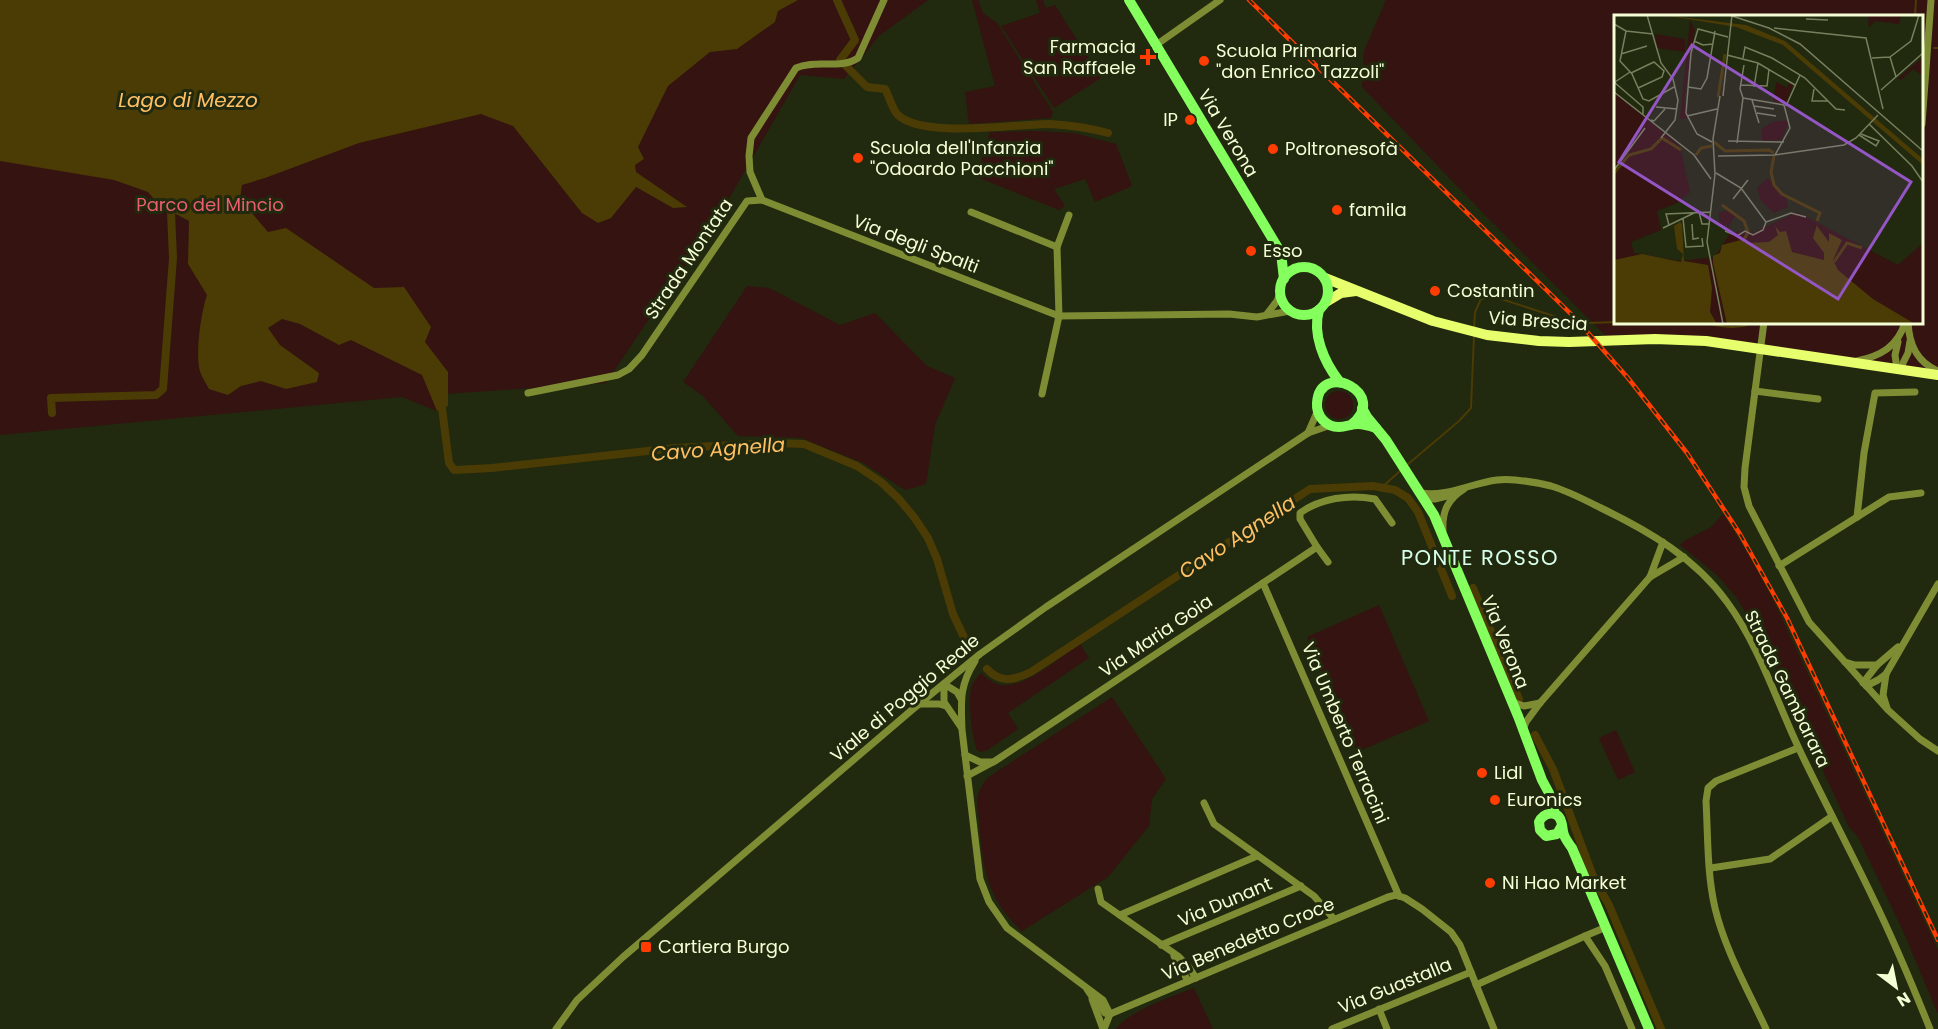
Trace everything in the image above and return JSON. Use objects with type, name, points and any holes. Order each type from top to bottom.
[{"type":"main road","name":"Via Verona","points":[[1129,0],[1281,253],[1284,279]]},
{"type":"main road","name":"Via Verona","points":[[1281,253],[1304,267]]},
{"type":"main road","points":[[1316,330],[1328,289],[1325,278],[1319,272],[1304,267],[1296,268],[1284,279],[1280,293],[1282,300],[1290,311],[1303,315],[1316,330],[1328,365],[1339,381]]},
{"type":"main road","name":"Via Brescia","points":[[1325,278],[1350,286],[1357,291],[1433,321],[1484,334],[1559,342],[1706,340],[1938,373]]},
{"type":"main road","points":[[1303,315],[1341,293],[1357,291]]},
{"type":"main road","points":[[1326,386],[1328,365]]},
{"type":"main road","points":[[1352,425],[1359,417],[1362,408],[1361,395],[1349,383],[1339,381],[1326,386],[1318,395],[1318,410],[1322,419],[1336,428],[1352,425],[1376,428]]},
{"type":"main road","name":"Via Verona","points":[[1362,408],[1405,467],[1443,535],[1542,780],[1549,815]]},
{"type":"main road","name":"Via Verona","points":[[1549,815],[1559,818],[1647,1027]]},
{"type":"main road","name":"Via Verona","points":[[1549,815],[1539,822],[1539,830],[1564,846],[1576,862]]},
{"type":"main road","points":[[1549,837],[1557,834],[1561,827]]},
{"type":"street","name":"Strada Montata","points":[[528,393],[618,375],[629,369],[642,355],[747,201],[762,200],[750,172],[751,138],[795,68],[806,63],[847,63],[858,58],[884,0]]},
{"type":"street","points":[[1156,45],[1220,0]]},
{"type":"street","points":[[1923,110],[1931,0]]},
{"type":"street","name":"Via degli Spalti","points":[[762,200],[1059,316],[1229,314],[1257,317],[1290,311]]},
{"type":"street","points":[[971,212],[1057,247]]},
{"type":"street","points":[[1042,394],[1059,316],[1057,247],[1069,215]]},
{"type":"street","points":[[1267,314],[1280,293]]},
{"type":"street","points":[[1764,324],[1744,487],[1749,506],[1809,622],[1888,710],[1920,739],[1938,751]]},
{"type":"street","points":[[1899,369],[1895,356],[1906,324]]},
{"type":"street","points":[[1907,324],[1915,353],[1928,367],[1938,373]]},
{"type":"street","points":[[1850,362],[1880,355],[1900,337]]},
{"type":"street","points":[[1899,369],[1908,353],[1910,340]]},
{"type":"street","points":[[1755,391],[1818,399]]},
{"type":"street","points":[[1857,518],[1864,453],[1875,393],[1915,392]]},
{"type":"street","points":[[1308,433],[1318,410]]},
{"type":"street","name":"Viale di Poggio Reale","points":[[556,1029],[577,1000],[623,957],[980,654],[1046,607],[1308,433],[1331,425]]},
{"type":"street","name":"Strada Gambarara","points":[[1423,496],[1498,480],[1526,481],[1554,487],[1616,515],[1663,542],[1684,557],[1727,602],[1747,634],[1798,748],[1871,895],[1930,1029]]},
{"type":"street","name":"Strada Gambarara","points":[[1423,496],[1435,500],[1466,488]]},
{"type":"street","name":"Strada Gambarara","points":[[1443,535],[1444,511],[1450,500],[1459,492]]},
{"type":"street","points":[[1779,566],[1889,497],[1921,494]]},
{"type":"street","points":[[1328,562],[1300,519],[1300,513],[1331,498],[1375,499],[1392,523]]},
{"type":"street","points":[[1650,577],[1663,542]]},
{"type":"street","name":"Via Maria Goia","points":[[967,776],[995,761],[1317,547]]},
{"type":"street","points":[[1523,731],[1526,722],[1540,703],[1650,577],[1684,557]]},
{"type":"street","name":"Via Umberto Terracini","points":[[1263,583],[1399,896]]},
{"type":"street","points":[[1864,684],[1878,680],[1892,666],[1902,644],[1938,584]]},
{"type":"street","points":[[1864,684],[1877,665],[1902,644]]},
{"type":"street","points":[[980,654],[967,675],[961,699],[962,730],[978,869],[989,902],[1007,928],[1103,1000],[1110,1014],[1104,1029]]},
{"type":"street","points":[[1843,661],[1855,665],[1877,665]]},
{"type":"street","points":[[1886,674],[1884,695],[1888,710]]},
{"type":"street","points":[[961,699],[957,692],[944,684],[946,706],[962,730]]},
{"type":"street","points":[[1512,702],[1524,706],[1540,703]]},
{"type":"street","points":[[918,705],[946,706]]},
{"type":"street","points":[[1766,1029],[1724,936],[1716,909],[1711,883],[1706,801],[1708,788],[1716,781],[1798,748]]},
{"type":"street","points":[[965,755],[980,762],[995,761]]},
{"type":"street","points":[[1204,803],[1214,824],[1314,896],[1334,919]]},
{"type":"street","points":[[1710,868],[1770,859],[1831,817]]},
{"type":"street","points":[[1120,915],[1257,856]]},
{"type":"street","name":"Via Dunant","points":[[1161,945],[1300,886]]},
{"type":"street","points":[[1098,889],[1101,902],[1171,951],[1192,979]]},
{"type":"street","points":[[1399,896],[1422,909],[1451,932],[1460,945],[1494,1029]]},
{"type":"street","name":"Via Benedetto Croce","points":[[1110,1014],[1334,919],[1388,897],[1399,896]]},
{"type":"street","points":[[1476,985],[1605,928]]},
{"type":"street","points":[[1585,936],[1605,966],[1632,1029]]},
{"type":"street","name":"Via Guastalla","points":[[1332,1029],[1471,972]]},
{"type":"street","points":[[1087,987],[1104,1029]]},
{"type":"street","points":[[1091,996],[1100,1003],[1105,1013],[1110,1014]]},
{"type":"street","points":[[1379,1009],[1385,1028]]},
{"type":"green space","name":"Parco del Mincio","points":[[0,0],[928,0],[879,36],[844,79],[800,75],[723,209],[606,383],[431,395],[437,411],[402,397],[0,435]]},
{"type":"green space","points":[[972,0],[978,0],[983,13],[997,23],[1053,112],[1051,118],[969,124],[965,92],[995,86]]},
{"type":"green space","points":[[1036,0],[1043,0],[1046,8],[1055,5],[1101,78],[1054,108],[1001,26],[1040,13]]},
{"type":"green space","points":[[1386,0],[1938,0],[1938,375],[1727,344],[1610,340],[1362,87],[1364,51]]},
{"type":"green space","points":[[990,132],[1074,133],[1116,144],[1132,186],[1095,202],[1085,179],[1054,189],[1065,206],[1059,210],[977,177]]},
{"type":"green space","points":[[747,286],[769,288],[840,325],[875,313],[927,366],[955,378],[935,425],[926,484],[905,490],[863,463],[801,438],[738,436],[703,396],[683,382]]},
{"type":"green space","points":[[1339,391],[1349,395],[1353,405],[1349,415],[1339,419],[1329,415],[1325,405],[1329,395]]},
{"type":"green space","points":[[1723,514],[1774,602],[1938,950],[1938,1014],[1904,933],[1858,837],[1849,827],[1764,643],[1736,597],[1717,575],[1680,545],[1711,527]]},
{"type":"green space","points":[[1379,605],[1429,721],[1357,752],[1307,637]]},
{"type":"green space","points":[[1080,644],[1089,658],[1008,713],[1018,729],[988,750],[980,752],[977,750],[972,729],[970,695],[974,682],[981,673],[997,684],[1017,683],[1040,672]]},
{"type":"green space","points":[[1112,697],[1166,779],[1152,799],[1149,826],[1108,877],[1022,931],[1008,916],[990,887],[983,855],[977,800],[980,790],[990,776]]},
{"type":"green space","points":[[1616,730],[1635,772],[1618,780],[1599,738]]},
{"type":"green space","points":[[1194,988],[1213,1029],[1116,1029],[1122,1022],[1141,1010]]},
{"type":"water","name":"Lago di Mezzo","points":[[0,0],[798,0],[778,11],[775,22],[737,49],[710,52],[668,86],[638,147],[644,159],[635,165],[636,172],[687,207],[673,208],[636,187],[611,218],[598,223],[582,213],[513,126],[481,114],[359,143],[242,185],[240,199],[268,232],[286,228],[374,288],[404,287],[431,327],[425,342],[448,372],[448,406],[437,411],[422,375],[351,340],[339,345],[300,324],[282,319],[268,328],[280,345],[319,373],[317,382],[286,389],[261,381],[241,386],[228,395],[209,389],[200,372],[198,359],[200,331],[207,295],[188,264],[189,221],[159,205],[148,192],[114,180],[0,161]]},
{"type":"waterway","points":[[837,0],[855,40],[840,60],[867,87],[885,89],[897,114],[909,122],[947,128],[1050,124],[1108,133]]},
{"type":"waterway","points":[[1915,15],[1916,0]]},
{"type":"waterway","points":[[52,413],[51,398],[156,395],[163,389],[173,258],[171,212]]},
{"type":"waterway","points":[[1474,329],[1475,312],[1481,299],[1495,297],[1569,321]]},
{"type":"waterway","points":[[1589,323],[1614,322]]},
{"type":"waterway","points":[[1711,324],[1735,327],[1749,324]]},
{"type":"waterway","points":[[1407,465],[1471,408],[1474,335]]},
{"type":"waterway","name":"Cavo Agnella","points":[[442,408],[449,463],[454,470],[675,448],[773,443],[804,444],[857,466],[881,482],[898,498],[928,538],[937,559],[953,614],[970,650]]},
{"type":"waterway","points":[[1381,488],[1400,471]]},
{"type":"waterway","name":"Cavo Agnella","points":[[987,669],[1003,679],[1019,677],[1031,672],[1310,489],[1373,486],[1395,490],[1408,498],[1418,512],[1452,596]]},
{"type":"waterway","name":"Cavo Agnella","points":[[1473,588],[1519,699]]},
{"type":"waterway","name":"Cavo Agnella","points":[[1535,735],[1553,769],[1594,879],[1609,905],[1661,1029]]},
{"type":"railway","points":[[1249,0],[1574,317],[1628,378],[1687,453],[1740,534],[1787,618],[1938,940]]},
{"type":"place","name":"Farmacia San Raffaele","points":[[1148,57]]},
{"type":"place","name":"Scuola Primaria \"don Enrico Tazzoli\"","points":[[1204,61]]},
{"type":"place","name":"IP","points":[[1190,120]]},
{"type":"place","name":"Poltronesofà","points":[[1273,149]]},
{"type":"place","name":"Scuola dell'Infanzia \"Odoardo Pacchioni\"","points":[[858,158]]},
{"type":"place","name":"famila","points":[[1337,210]]},
{"type":"place","name":"Esso","points":[[1251,251]]},
{"type":"place","name":"Costantin","points":[[1435,291]]},
{"type":"place","name":"Lidl","points":[[1482,773]]},
{"type":"place","name":"Euronics","points":[[1495,800]]},
{"type":"place","name":"Ni Hao Market","points":[[1490,883]]},
{"type":"place","name":"Cartiera Burgo","points":[[646,947]]},
{"type":"district","name":"PONTE ROSSO","points":[[1480,558]]}]
